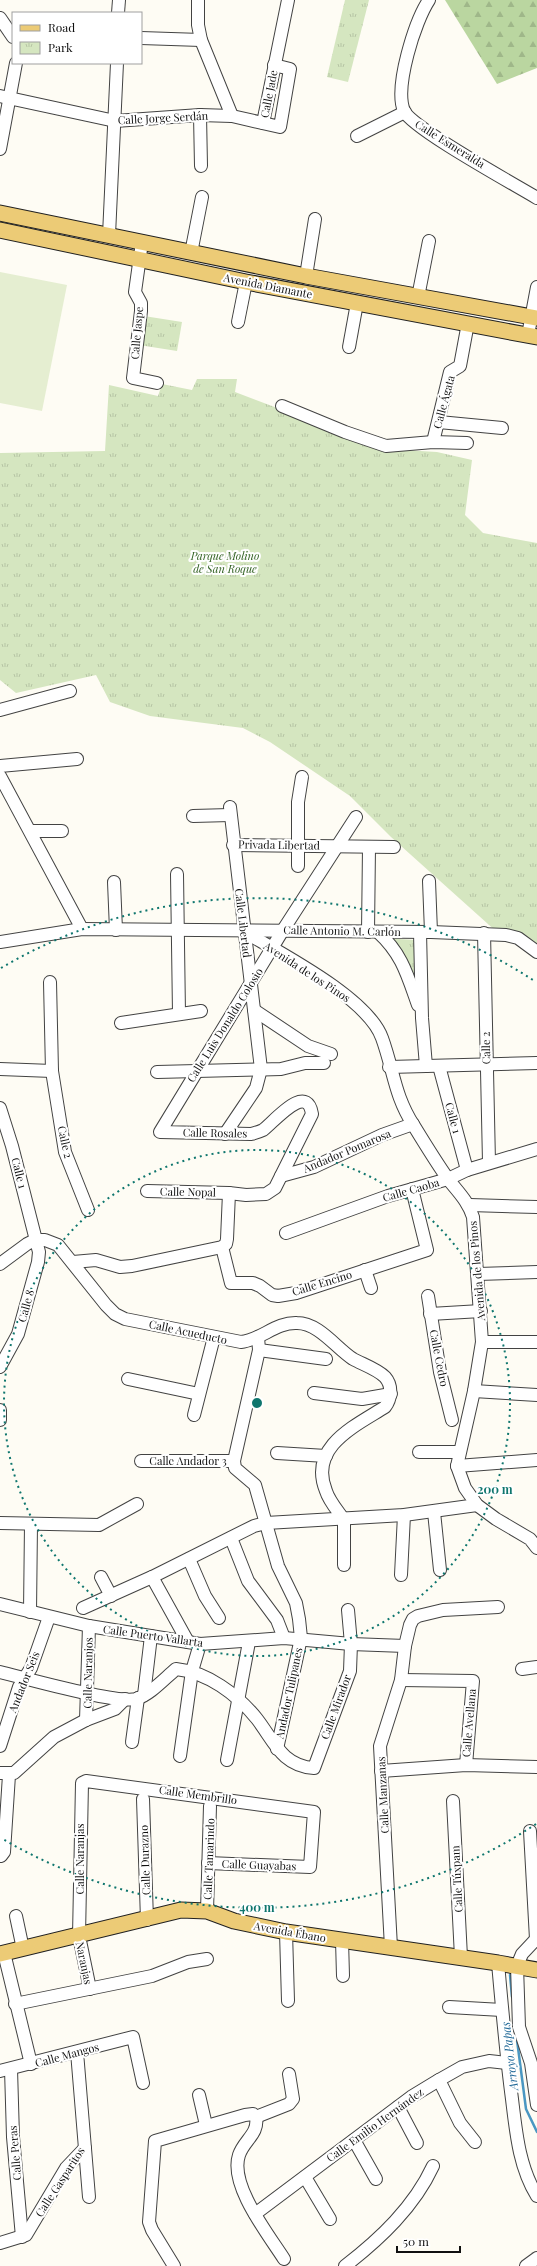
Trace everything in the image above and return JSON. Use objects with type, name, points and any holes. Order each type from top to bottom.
[{"type":"main road","name":"Avenida Diamante","points":[[0,214],[306,276],[534,318]]},
{"type":"main road","name":"Avenida Diamante","points":[[0,230],[246,282],[533,336]]},
{"type":"main road","points":[[338,299],[340,282]]},
{"type":"main road","name":"Avenida Ébano","points":[[2,1954],[147,1920],[181,1910],[207,1911],[234,1921],[286,1932],[461,1957],[537,1970]]},
{"type":"street","points":[[118,12],[119,0]]},
{"type":"street","points":[[198,0],[198,25],[201,40],[232,116]]},
{"type":"street","name":"Calle Jade","points":[[263,123],[288,0]]},
{"type":"street","name":"Calle Esmeralda","points":[[429,0],[421,12],[414,32],[403,80],[401,91],[405,112],[414,122],[537,198]]},
{"type":"street","points":[[0,18],[12,36]]},
{"type":"street","points":[[142,38],[201,40]]},
{"type":"street","points":[[0,149],[5,97],[16,64]]},
{"type":"street","points":[[109,236],[117,64]]},
{"type":"street","name":"Calle Jade","points":[[274,64],[290,69],[280,127]]},
{"type":"street","name":"Calle Jorge Serdán","points":[[5,97],[115,121],[200,115],[232,116],[280,127]]},
{"type":"street","points":[[358,136],[405,112]]},
{"type":"street","points":[[200,115],[201,166]]},
{"type":"street","points":[[191,253],[202,197]]},
{"type":"street","points":[[306,276],[315,219]]},
{"type":"street","points":[[418,297],[429,240]]},
{"type":"street","name":"Calle Jaspe","points":[[142,242],[135,292],[141,303],[141,311],[133,378],[157,383]]},
{"type":"street","points":[[238,322],[246,282]]},
{"type":"street","points":[[533,336],[537,287]]},
{"type":"street","points":[[349,347],[357,303]]},
{"type":"street","name":"Calle Ágata","points":[[433,442],[450,372],[460,366],[468,323]]},
{"type":"street","points":[[282,406],[345,432],[386,446],[433,442],[467,443]]},
{"type":"street","points":[[439,422],[502,428]]},
{"type":"street","points":[[0,710],[70,692]]},
{"type":"street","points":[[0,704],[20,698]]},
{"type":"street","points":[[0,766],[77,759]]},
{"type":"street","points":[[0,776],[82,929]]},
{"type":"street","points":[[298,866],[298,802],[302,776]]},
{"type":"street","name":"Privada Libertad","points":[[193,816],[230,811],[233,845],[338,846]]},
{"type":"street","name":"Calle Luis Donaldo Colosio","points":[[160,1132],[283,930],[356,817]]},
{"type":"street","points":[[31,832],[62,831]]},
{"type":"street","name":"Calle Libertad","points":[[225,1134],[256,1088],[261,1069],[233,845]]},
{"type":"street","points":[[338,846],[394,847]]},
{"type":"street","points":[[369,847],[373,932],[393,946],[404,964],[422,1018]]},
{"type":"street","points":[[178,874],[177,930],[179,1014]]},
{"type":"street","points":[[426,1066],[422,1018],[425,932],[429,881]]},
{"type":"street","points":[[114,882],[116,930]]},
{"type":"street","name":"Calle Antonio M. Carlón","points":[[0,942],[82,929],[484,933],[518,938],[537,952]]},
{"type":"street","name":"Avenida de los Pinos","points":[[243,931],[346,994],[360,1006],[373,1021],[382,1038],[398,1097],[412,1124],[448,1179],[470,1205],[473,1217],[478,1274],[482,1342],[474,1391],[457,1466],[465,1488],[477,1505],[496,1520],[530,1539],[537,1548]]},
{"type":"street","name":"Calle 2","points":[[484,933],[489,1162]]},
{"type":"street","name":"Calle 2","points":[[50,982],[52,1071],[65,1152],[88,1210]]},
{"type":"street","points":[[157,1072],[282,1069],[328,1058],[254,1010]]},
{"type":"street","points":[[121,1023],[201,1011]]},
{"type":"street","points":[[389,1067],[537,1063]]},
{"type":"street","name":"Calle 1","points":[[439,1066],[467,1170]]},
{"type":"street","points":[[0,1069],[52,1071]]},
{"type":"street","name":"Calle Rosales","points":[[160,1132],[251,1134],[262,1131],[292,1104],[298,1101],[306,1103],[311,1108],[312,1114],[281,1176]]},
{"type":"street","name":"Calle 1","points":[[0,1108],[12,1146],[35,1240]]},
{"type":"street","name":"Andador Pomarosa","points":[[281,1176],[314,1167],[382,1135],[412,1124]]},
{"type":"street","name":"Calle Caoba","points":[[286,1233],[412,1189],[448,1179],[489,1162],[537,1149]]},
{"type":"street","name":"Calle Nopal","points":[[147,1191],[228,1193],[246,1196],[271,1193],[281,1176]]},
{"type":"street","name":"Calle Encino","points":[[224,1246],[231,1283],[253,1284],[260,1286],[272,1295],[296,1293],[427,1250],[412,1189]]},
{"type":"street","name":"Calle Nopal","points":[[224,1246],[228,1193]]},
{"type":"street","points":[[470,1205],[537,1207]]},
{"type":"street","points":[[0,1264],[35,1240]]},
{"type":"street","name":"Calle Acueducto","points":[[35,1240],[45,1240],[58,1245],[115,1314],[125,1319],[240,1342],[258,1337],[284,1324],[299,1322],[314,1328],[342,1352],[384,1376],[389,1385],[391,1394]]},
{"type":"street","name":"Calle 8","points":[[0,1368],[18,1334],[38,1262],[38,1252],[35,1240]]},
{"type":"street","points":[[73,1262],[96,1260],[120,1267],[132,1266],[224,1246]]},
{"type":"street","points":[[365,1270],[371,1288]]},
{"type":"street","points":[[478,1274],[537,1272]]},
{"type":"street","name":"Calle Cedro","points":[[428,1296],[440,1372],[452,1420]]},
{"type":"street","points":[[430,1314],[481,1311]]},
{"type":"street","points":[[194,1415],[214,1337]]},
{"type":"street","points":[[258,1337],[259,1350],[234,1461],[235,1468],[255,1485],[278,1566],[296,1602],[301,1638]]},
{"type":"street","points":[[482,1342],[537,1342]]},
{"type":"street","points":[[259,1350],[326,1359]]},
{"type":"street","points":[[128,1379],[199,1394]]},
{"type":"street","points":[[474,1391],[537,1395]]},
{"type":"street","points":[[314,1393],[362,1399],[391,1394],[389,1402],[385,1407],[340,1436],[326,1456],[322,1470],[326,1493],[344,1520],[344,1565]]},
{"type":"street","points":[[0,1410],[0,1420]]},
{"type":"street","points":[[419,1452],[459,1452]]},
{"type":"street","points":[[278,1454],[326,1456]]},
{"type":"street","points":[[457,1466],[537,1460]]},
{"type":"street","name":"Calle Andador 3","points":[[141,1461],[234,1461]]},
{"type":"street","points":[[0,1523],[99,1525],[137,1504]]},
{"type":"street","points":[[83,1608],[152,1577],[254,1526],[404,1516],[477,1505]]},
{"type":"street","points":[[434,1512],[440,1570]]},
{"type":"street","points":[[401,1575],[404,1516]]},
{"type":"street","points":[[30,1612],[31,1524]]},
{"type":"street","points":[[231,1538],[248,1581],[277,1620],[284,1638]]},
{"type":"street","points":[[189,1559],[206,1596],[219,1618]]},
{"type":"street","points":[[101,1577],[111,1596]]},
{"type":"street","points":[[152,1577],[188,1642]]},
{"type":"street","name":"Calle Puerto Vallarta","points":[[0,1604],[89,1626],[200,1644],[301,1638],[351,1644],[405,1646]]},
{"type":"street","name":"Calle Manzanas","points":[[392,1947],[380,1746],[401,1680],[405,1646],[413,1619],[418,1616],[443,1610],[498,1607]]},
{"type":"street","name":"Calle Mirador","points":[[277,1749],[287,1760],[300,1768],[314,1768],[350,1670],[351,1644],[348,1610]]},
{"type":"street","name":"Andador Seis","points":[[0,1746],[19,1687],[30,1668],[49,1617]]},
{"type":"street","name":"Calle Naranjos","points":[[86,1720],[89,1626]]},
{"type":"street","points":[[132,1742],[151,1636]]},
{"type":"street","name":"Andador Tulipanes","points":[[277,1749],[301,1638]]},
{"type":"street","points":[[227,1760],[249,1642]]},
{"type":"street","points":[[180,1756],[192,1671],[200,1644]]},
{"type":"street","points":[[522,1669],[537,1667]]},
{"type":"street","points":[[0,1672],[87,1693],[125,1699],[141,1696],[176,1669],[192,1671],[214,1681],[238,1700],[256,1718],[277,1749]]},
{"type":"street","name":"Calle Avellana","points":[[401,1680],[473,1681],[466,1765]]},
{"type":"street","points":[[1,1856],[4,1852],[2,1836],[5,1823],[4,1774],[18,1770],[54,1737],[86,1720],[115,1709],[125,1699]]},
{"type":"street","points":[[381,1770],[466,1765],[537,1767]]},
{"type":"street","name":"Calle Membrillo","points":[[82,1783],[86,1781],[148,1788],[314,1812],[310,1867]]},
{"type":"street","name":"Calle Naranjas","points":[[79,1936],[82,1783]]},
{"type":"street","name":"Calle Durazno","points":[[143,1799],[147,1920]]},
{"type":"street","name":"Calle Túxpam","points":[[453,1801],[461,1957]]},
{"type":"street","name":"Calle Tamarindo","points":[[207,1911],[210,1806]]},
{"type":"street","points":[[530,1831],[537,1939],[522,1954],[517,1966],[520,2027],[531,2063],[537,2104]]},
{"type":"street","name":"Calle Guayabas","points":[[208,1863],[310,1867]]},
{"type":"street","points":[[16,1916],[24,1949]]},
{"type":"street","points":[[286,1932],[288,2001]]},
{"type":"street","name":"Naranjas","points":[[79,1936],[90,1989]]},
{"type":"street","points":[[342,1940],[343,1976]]},
{"type":"street","points":[[2,1954],[31,2064]]},
{"type":"street","points":[[15,2004],[152,1976],[188,1962],[207,1959]]},
{"type":"street","points":[[498,1963],[507,2063],[518,2144],[529,2184],[537,2196]]},
{"type":"street","points":[[449,2007],[502,2010]]},
{"type":"street","name":"Calle Mangos","points":[[5,2070],[133,2037],[143,2083]]},
{"type":"street","name":"Calle Gasparitos","points":[[22,2237],[28,2232],[66,2168],[84,2148],[77,2052]]},
{"type":"street","name":"Calle Emilio Hernández","points":[[255,2214],[398,2107],[439,2080],[462,2067],[489,2062],[507,2063]]},
{"type":"street","name":"Calle Peras","points":[[5,2070],[22,2237]]},
{"type":"street","points":[[256,2117],[290,2104],[294,2099],[289,2074]]},
{"type":"street","points":[[439,2080],[460,2122],[476,2142]]},
{"type":"street","points":[[198,2095],[206,2125]]},
{"type":"street","points":[[398,2107],[417,2143]]},
{"type":"street","points":[[174,2266],[152,2230],[149,2222],[153,2145],[158,2138],[245,2114],[253,2114],[256,2117],[258,2124],[255,2132],[240,2152],[236,2165],[239,2179],[255,2214],[284,2259]]},
{"type":"street","points":[[354,2140],[376,2179]]},
{"type":"street","points":[[84,2148],[89,2197]]},
{"type":"street","points":[[345,2266],[387,2230],[423,2187],[433,2166]]},
{"type":"street","points":[[304,2177],[330,2220]]},
{"type":"street","points":[[0,2243],[22,2237]]},
{"type":"street","points":[[526,2266],[537,2258]]},
{"type":"green space","points":[[345,0],[369,0],[348,82],[327,77]]},
{"type":"green space","points":[[445,0],[537,0],[537,68],[497,84]]},
{"type":"green space","points":[[0,272],[67,285],[42,411],[0,403]]},
{"type":"green space","points":[[144,316],[182,322],[177,351],[139,345]]},
{"type":"green space","name":"Parque Molino de San Roque","points":[[197,379],[237,379],[235,392],[386,449],[437,452],[472,460],[465,515],[483,533],[537,543],[537,949],[498,933],[391,837],[350,796],[270,742],[243,728],[150,716],[110,702],[96,675],[16,693],[0,680],[0,453],[105,451],[109,385],[158,396],[162,384],[192,390]]},
{"type":"green space","points":[[384,938],[415,940],[414,998]]},
{"type":"waterway","name":"Arroyo Papas","points":[[510,1975],[512,1997]]},
{"type":"waterway","name":"Arroyo Papas","points":[[517,2040],[526,2109],[537,2132]]}]
